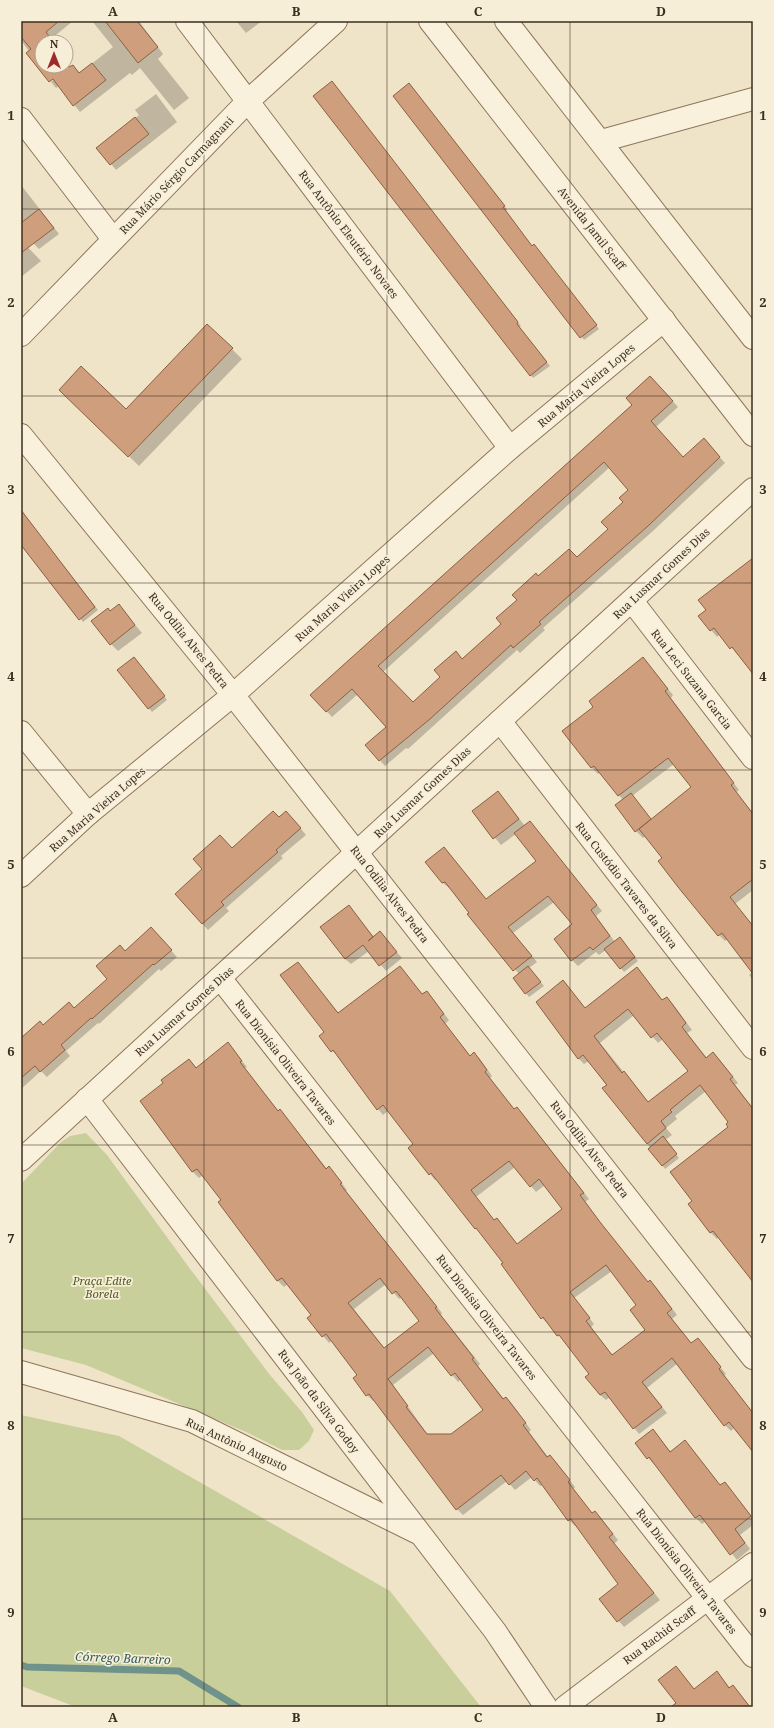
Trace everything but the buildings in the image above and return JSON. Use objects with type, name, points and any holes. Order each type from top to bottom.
[{"type":"street","name":"Rua Antônio Eleutério Novaes","points":[[187,21],[510,448]]},
{"type":"street","name":"Rua Mário Sérgio Carmagnani","points":[[21,335],[248,101],[336,21]]},
{"type":"street","name":"Avenida Jamil Scaff","points":[[430,21],[753,435]]},
{"type":"street","points":[[506,21],[753,338]]},
{"type":"street","points":[[601,141],[753,99]]},
{"type":"street","points":[[21,119],[113,239]]},
{"type":"street","name":"Rua Maria Vieira Lopes","points":[[21,876],[88,814],[233,695],[510,448],[664,320]]},
{"type":"street","name":"Rua Odília Alves Pedra","points":[[21,435],[233,695],[753,1358]]},
{"type":"street","name":"Rua Lusmar Gomes Dias","points":[[21,1160],[753,489]]},
{"type":"street","name":"Rua Leci Suzana Garcia","points":[[632,601],[753,758]]},
{"type":"street","name":"Rua Custódio Tavares da Silva","points":[[500,721],[753,1048]]},
{"type":"street","points":[[21,732],[88,814]]},
{"type":"street","name":"Rua Dionísia Oliveira Tavares","points":[[220,978],[753,1656]]},
{"type":"street","name":"Rua João da Silva Godoy","points":[[87,1099],[495,1631],[546,1707]]},
{"type":"street","name":"Rua Antônio Augusto","points":[[21,1372],[192,1421],[421,1534]]},
{"type":"street","name":"Rua Rachid Scaff","points":[[565,1707],[753,1564]]},
{"type":"green space","name":"Praça Edite Borela","points":[[86,1133],[107,1155],[270,1375],[302,1412],[314,1430],[309,1441],[299,1450],[282,1450],[246,1432],[86,1365],[21,1348],[21,1184],[61,1142],[70,1136]]},
{"type":"green space","points":[[21,1415],[119,1436],[390,1591],[481,1707],[76,1707],[21,1686]]},
{"type":"waterway","name":"Córrego Barreiro","points":[[21,1665],[27,1667],[179,1671],[238,1707]]}]
